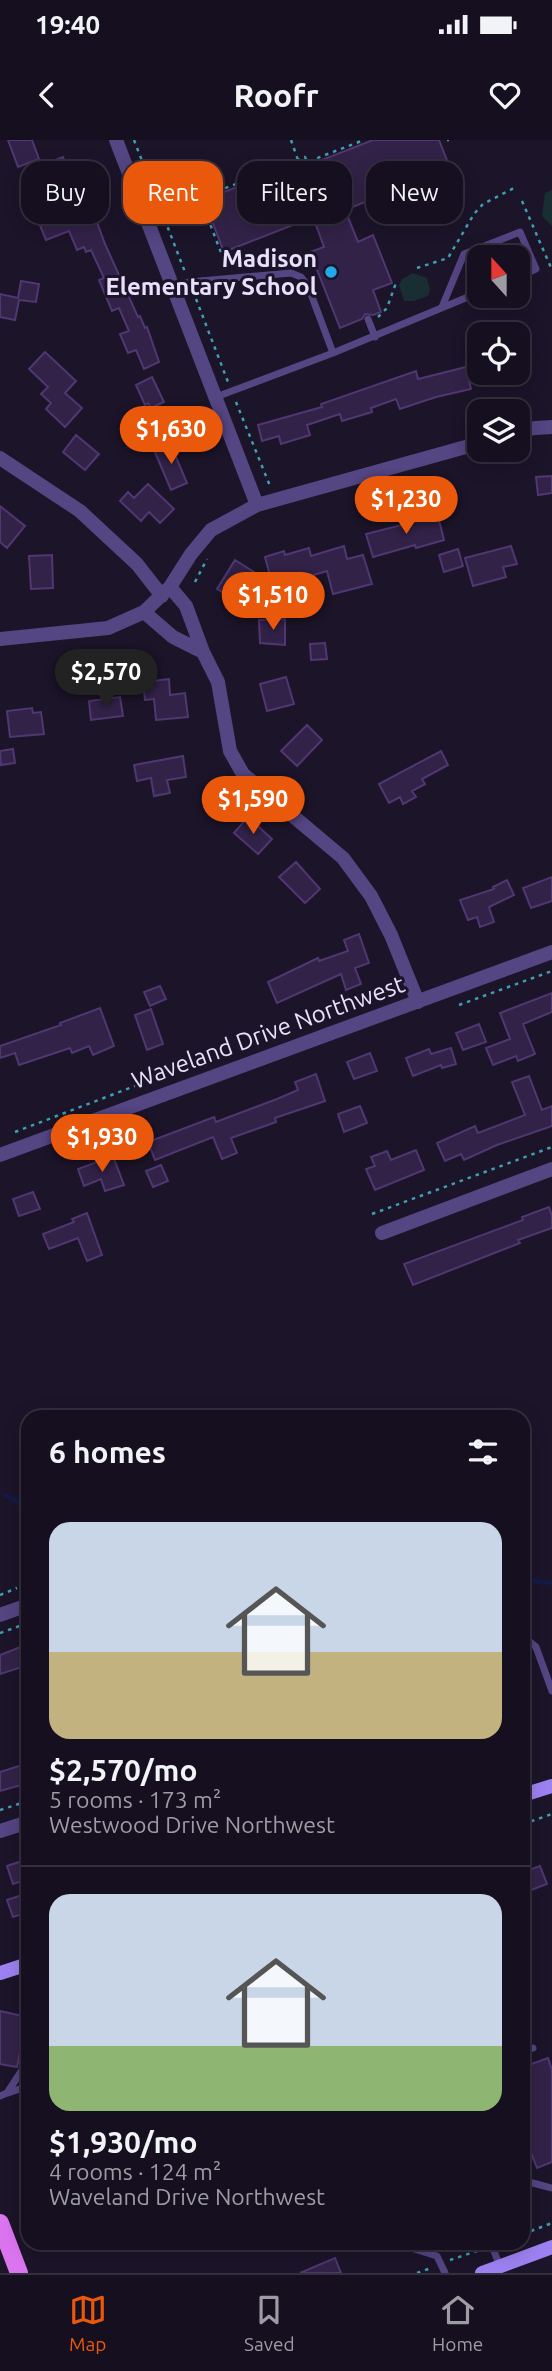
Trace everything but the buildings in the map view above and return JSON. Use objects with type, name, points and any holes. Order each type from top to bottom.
[{"type":"main road","points":[[0,2222],[4,2245],[19,2273]]},
{"type":"street","points":[[116,140],[257,505]]},
{"type":"street","points":[[530,429],[552,427]]},
{"type":"street","points":[[0,639],[108,628],[144,612],[166,592],[211,530],[257,505],[467,447]]},
{"type":"street","points":[[0,458],[80,511],[166,592],[186,606],[203,652],[218,682],[230,751],[243,774],[343,858],[371,896],[391,935],[418,1002]]},
{"type":"street","points":[[144,612],[173,638],[203,652]]},
{"type":"street","name":"Waveland Drive Northwest","points":[[0,1155],[552,953]]},
{"type":"street","points":[[382,1233],[552,1169]]},
{"type":"street","points":[[0,1615],[21,1608]]},
{"type":"street","points":[[530,1793],[552,1786]]},
{"type":"street","points":[[0,1831],[21,1824]]},
{"type":"street","points":[[0,1973],[21,1970]]},
{"type":"street","points":[[482,2273],[552,2247]]},
{"type":"lane","points":[[487,245],[520,232],[525,245]]},
{"type":"lane","points":[[442,307],[464,254],[467,253]]},
{"type":"lane","points":[[530,256],[536,270],[530,272]]},
{"type":"lane","points":[[173,287],[189,282],[292,273],[301,277],[308,286],[333,353]]},
{"type":"lane","points":[[216,397],[375,337],[467,297]]},
{"type":"lane","points":[[369,321],[375,337]]},
{"type":"lane","points":[[530,1642],[536,1647],[552,1691]]},
{"type":"lane","points":[[4,2095],[21,2071]]},
{"type":"lane","points":[[4,2095],[21,2089]]},
{"type":"lane","points":[[530,2182],[552,2188]]},
{"type":"lane","points":[[418,2250],[437,2256],[445,2273]]},
{"type":"lane","points":[[493,2250],[500,2266]]},
{"type":"path","points":[[134,140],[272,489]]},
{"type":"path","points":[[291,140],[298,160]]},
{"type":"path","points":[[228,269],[200,198],[305,157],[307,162],[364,140]]},
{"type":"path","points":[[416,268],[448,258],[474,214],[483,204],[514,188]]},
{"type":"path","points":[[522,201],[552,270]]},
{"type":"path","points":[[369,321],[387,307],[397,280]]},
{"type":"path","points":[[195,582],[211,553]]},
{"type":"path","points":[[459,1005],[552,971]]},
{"type":"path","points":[[15,1132],[135,1086]]},
{"type":"path","points":[[372,1214],[552,1147]]},
{"type":"path","points":[[0,1595],[17,1588]]},
{"type":"path","points":[[0,1633],[21,1626]]},
{"type":"path","points":[[0,1810],[21,1803]]},
{"type":"path","points":[[530,1822],[552,1814]]},
{"type":"path","points":[[530,2231],[552,2223]]},
{"type":"path","points":[[418,2273],[478,2250]]},
{"type":"green space","points":[[552,190],[552,226],[542,216],[545,193]]},
{"type":"green space","points":[[413,273],[427,278],[430,290],[428,296],[404,301],[399,285],[402,279]]},
{"type":"waterway","points":[[5,1495],[21,1504]]},
{"type":"waterway","points":[[530,1581],[552,1583]]},
{"type":"place","name":"Madison Elementary School","points":[[331,272]]}]
